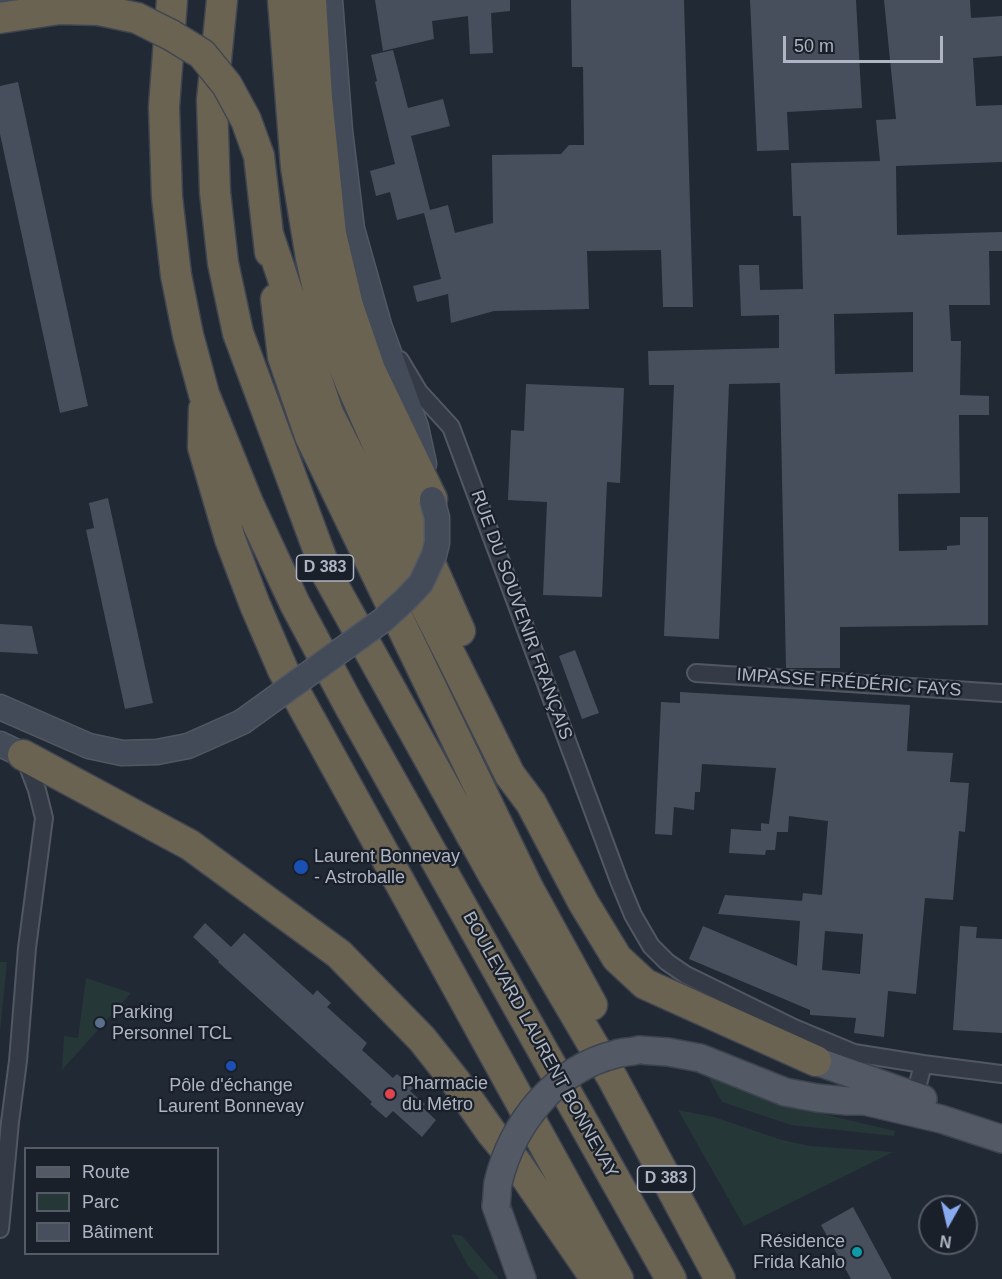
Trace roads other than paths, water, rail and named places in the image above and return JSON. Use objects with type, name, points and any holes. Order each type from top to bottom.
[{"type":"highway","name":"BOULEVARD LAURENT BONNEVAY","points":[[172,0],[164,106],[167,197],[176,275],[188,335],[204,394],[248,502],[296,604],[350,707],[671,1279]]},
{"type":"highway","name":"D 383","points":[[222,0],[212,100],[214,192],[223,263],[238,333],[328,576],[494,876],[613,1079],[720,1279]]},
{"type":"highway","points":[[283,0],[296,167],[324,316],[351,384],[520,767],[531,802]]},
{"type":"highway","points":[[311,0],[317,98],[331,234],[348,306],[370,370],[432,499]]},
{"type":"highway","points":[[0,18],[60,9],[99,10],[137,18],[171,34],[202,54],[227,85],[246,120],[259,156],[283,357],[310,436],[528,888],[604,1026],[613,1079]]},
{"type":"highway","points":[[268,234],[328,413],[510,775],[531,802],[584,903],[617,958],[645,984],[816,1061]]},
{"type":"highway","points":[[204,394],[203,447],[230,539],[283,670],[618,1279]]},
{"type":"highway","points":[[12,750],[190,845],[339,954],[422,1039],[515,1161],[596,1279]]},
{"type":"highway","points":[[491,1132],[507,1173],[571,1279]]},
{"type":"main road","name":"RUE DU SOUVENIR FRANÇAIS","points":[[330,0],[340,130],[352,229],[379,325]]},
{"type":"main road","points":[[0,707],[89,746],[122,753],[157,752],[188,746],[242,722],[382,620],[405,600],[421,583],[434,555],[437,543],[437,518],[416,428],[379,325]]},
{"type":"main road","points":[[522,1279],[496,1206],[498,1184],[505,1161],[526,1119],[554,1087],[575,1071],[615,1054],[639,1050],[700,1058],[785,1092],[817,1098],[864,1101],[930,1116],[1002,1139]]},
{"type":"main road","points":[[816,1061],[945,1107],[1002,1132]]},
{"type":"street","name":"RUE DU SOUVENIR FRANÇAIS","points":[[379,325],[419,392],[452,427],[619,881],[633,915],[651,946],[667,962],[686,975],[804,1032],[854,1053],[1002,1074]]},
{"type":"street","name":"IMPASSE FRÉDÉRIC FAYS","points":[[696,673],[1002,693]]},
{"type":"street","points":[[0,1229],[18,1061],[27,948],[44,818],[37,790],[12,750]]},
{"type":"street","points":[[915,1096],[923,1064]]},
{"type":"place","name":"Laurent Bonnevay - Astroballe","points":[[301,867]]},
{"type":"place","name":"Parking Personnel TCL","points":[[100,1023]]},
{"type":"place","name":"Pôle d'échange Laurent Bonnevay","points":[[231,1066]]},
{"type":"place","name":"Pharmacie du Métro","points":[[390,1094]]},
{"type":"place","name":"Résidence Frida Kahlo","points":[[857,1252]]}]
